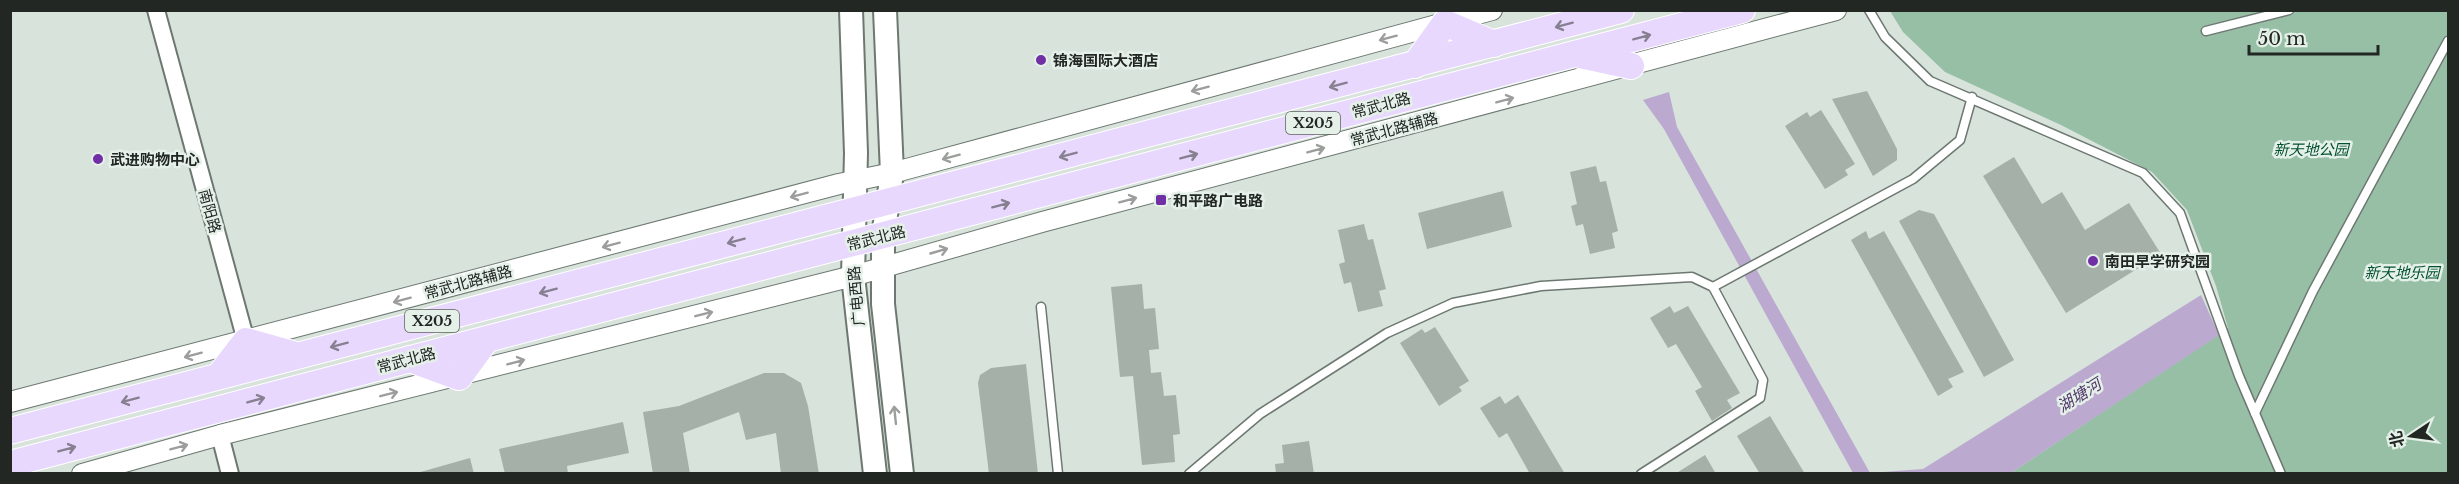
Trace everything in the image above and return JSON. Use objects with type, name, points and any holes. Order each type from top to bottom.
[{"type":"main road","name":"广电西路","points":[[851,10],[856,181],[853,276],[875,474]]},
{"type":"main road","points":[[885,10],[892,173]]},
{"type":"main road","name":"常武北路","points":[[10,430],[1621,10]]},
{"type":"main road","name":"常武北路","points":[[10,464],[1742,10]]},
{"type":"main road","points":[[1415,64],[1444,23],[1494,44]]},
{"type":"main road","points":[[1577,54],[1631,66]]},
{"type":"main road","name":"广电西路","points":[[892,173],[883,236],[883,304],[902,474]]},
{"type":"main road","points":[[410,359],[459,377],[486,340]]},
{"type":"main road","points":[[219,376],[246,341],[299,356]]},
{"type":"street","name":"南阳路","points":[[156,10],[246,341]]},
{"type":"street","points":[[892,173],[1492,10]]},
{"type":"street","name":"常武北路辅路","points":[[853,276],[1836,10]]},
{"type":"street","name":"常武北路辅路","points":[[10,402],[892,173]]},
{"type":"street","points":[[82,474],[220,435],[459,377],[853,276]]},
{"type":"street","points":[[220,435],[230,474]]},
{"type":"lane","points":[[1869,10],[1885,37],[1930,81],[1972,97],[2143,173],[2180,213],[2255,413],[2281,474]]},
{"type":"lane","points":[[2206,31],[2289,10]]},
{"type":"lane","points":[[2255,413],[2313,291],[2448,41]]},
{"type":"lane","points":[[1713,287],[1913,179],[1960,140],[1972,97]]},
{"type":"lane","points":[[1189,474],[1260,414],[1387,333],[1453,303],[1541,286],[1692,277],[1713,287],[1763,380],[1760,398],[1641,474]]},
{"type":"lane","points":[[1041,306],[1058,474]]},
{"type":"green space","name":"新天地公园","points":[[1890,11],[2448,11],[2448,473],[2011,473],[2228,328],[2216,286],[2187,210],[2152,172],[2061,125],[1945,72],[1903,32]]},
{"type":"water","points":[[1669,92],[1677,127],[1870,473],[1853,473],[1664,129],[1643,100]]},
{"type":"water","name":"湖塘河","points":[[2201,295],[2219,335],[2011,473],[1870,473],[1923,469]]},
{"type":"building","points":[[1867,91],[1897,149],[1897,160],[1873,176],[1832,99]]},
{"type":"building","points":[[1821,110],[1855,164],[1845,170],[1848,175],[1825,189],[1785,126],[1807,112],[1810,117]]},
{"type":"building","points":[[2014,157],[2042,204],[2062,192],[2085,230],[2129,203],[2161,254],[2066,313],[1983,176]]},
{"type":"building","points":[[1596,166],[1600,182],[1606,181],[1618,231],[1612,233],[1615,248],[1590,254],[1583,224],[1576,226],[1571,206],[1577,204],[1570,172]]},
{"type":"building","points":[[1503,191],[1512,227],[1427,249],[1418,213]]},
{"type":"building","points":[[1919,210],[1934,214],[2014,360],[1984,377],[1899,221]]},
{"type":"building","points":[[1364,224],[1368,240],[1373,239],[1386,289],[1379,291],[1383,306],[1358,312],[1351,282],[1344,284],[1339,264],[1345,262],[1338,230]]},
{"type":"building","points":[[1866,231],[1869,239],[1884,231],[1964,372],[1948,379],[1953,387],[1938,396],[1851,240]]},
{"type":"building","points":[[1142,284],[1144,309],[1155,308],[1159,349],[1149,350],[1151,373],[1161,372],[1164,396],[1176,395],[1180,434],[1173,435],[1175,462],[1142,465],[1133,376],[1120,377],[1111,287]]},
{"type":"building","points":[[1670,306],[1674,313],[1688,306],[1740,393],[1727,400],[1732,408],[1712,421],[1695,391],[1702,387],[1676,344],[1668,348],[1650,318]]},
{"type":"building","points":[[1435,327],[1469,381],[1459,387],[1462,391],[1439,406],[1400,343],[1422,329],[1425,333]]},
{"type":"building","points":[[1026,364],[1038,474],[989,474],[978,383],[980,375],[991,368]]},
{"type":"building","points":[[764,373],[784,373],[801,383],[808,406],[819,474],[781,474],[776,433],[746,440],[739,412],[683,433],[690,474],[653,474],[643,412],[679,406]]},
{"type":"building","points":[[1518,395],[1565,474],[1530,474],[1507,433],[1499,438],[1480,408],[1500,396],[1505,404]]},
{"type":"building","points":[[1770,416],[1805,474],[1760,474],[1737,436]]},
{"type":"building","points":[[623,422],[629,453],[567,466],[568,474],[505,474],[499,449]]},
{"type":"building","points":[[1309,441],[1314,474],[1276,474],[1275,464],[1284,463],[1282,445]]},
{"type":"building","points":[[1705,455],[1716,474],[1675,474]]},
{"type":"building","points":[[470,458],[474,474],[417,474],[417,473]]},
{"type":"place","name":"锦海国际大酒店","points":[[1041,60]]},
{"type":"place","name":"武进购物中心","points":[[98,159]]},
{"type":"place","name":"和平路广电路","points":[[1161,200]]},
{"type":"place","name":"南田早学研究园","points":[[2093,261]]},
{"type":"park label","name":"新天地乐园","points":[[2402,272]]}]
